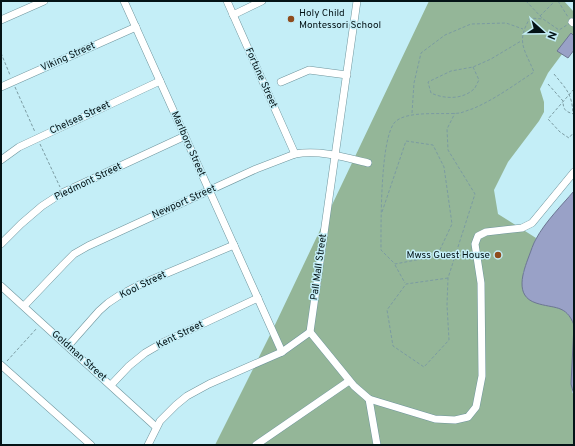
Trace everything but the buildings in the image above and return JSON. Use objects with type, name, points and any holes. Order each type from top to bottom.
[{"type":"street","points":[[1,20],[44,1]]},
{"type":"street","name":"Marlboro Street","points":[[124,1],[282,352]]},
{"type":"street","name":"Fortune Street","points":[[227,1],[295,154]]},
{"type":"street","points":[[234,15],[262,1]]},
{"type":"street","name":"Pall Mall Street","points":[[310,332],[357,1]]},
{"type":"street","name":"Viking Street","points":[[1,87],[136,27]]},
{"type":"street","points":[[281,82],[309,70],[347,75]]},
{"type":"street","name":"Chelsea Street","points":[[1,160],[19,147],[160,81]]},
{"type":"street","name":"Piedmont Street","points":[[1,244],[42,206],[62,193],[185,136]]},
{"type":"street","name":"Newport Street","points":[[24,306],[74,254],[101,240],[256,169],[295,154],[313,152],[335,155],[368,163]]},
{"type":"street","points":[[148,445],[156,427],[166,414],[187,396],[209,384],[282,352],[310,332],[349,381],[359,392],[369,399],[435,418],[455,420],[468,416],[476,407],[482,376],[481,283],[475,244],[478,236],[486,232],[522,228],[532,223],[574,172]]},
{"type":"street","name":"Kool Street","points":[[68,346],[108,303],[120,295],[139,285],[234,245]]},
{"type":"street","name":"Goldman Street","points":[[1,286],[156,427]]},
{"type":"street","name":"Kent Street","points":[[111,385],[129,366],[145,353],[164,342],[258,298]]},
{"type":"street","points":[[2,366],[91,445]]},
{"type":"street","points":[[256,445],[349,381]]},
{"type":"street","points":[[369,399],[377,445]]},
{"type":"path","points":[[526,1],[543,20],[559,30],[573,23],[558,1]]},
{"type":"path","points":[[540,17],[555,1]]},
{"type":"path","points":[[406,284],[395,264],[381,250],[385,153],[389,132],[396,122],[412,115],[460,113],[484,104],[534,72],[521,40],[524,29],[530,18],[543,20]]},
{"type":"path","points":[[412,115],[414,83],[421,52],[445,35],[471,24],[506,23],[524,29]]},
{"type":"path","points":[[473,67],[479,80],[474,89],[460,97],[441,98],[431,93],[428,82],[451,72],[473,67],[491,59],[521,40]]},
{"type":"path","points":[[1,53],[12,82],[62,193]]},
{"type":"path","points":[[548,84],[563,101],[563,108],[566,112],[574,114],[570,94],[554,74]]},
{"type":"path","points":[[574,89],[548,119],[560,132],[569,138],[574,132]]},
{"type":"path","points":[[448,278],[406,284],[387,310],[393,346],[424,367],[449,340],[447,305],[448,278],[475,194],[448,150],[447,128],[456,112]]},
{"type":"path","points":[[382,212],[406,141],[433,145],[444,167],[452,224],[437,256],[395,264]]},
{"type":"path","points":[[2,366],[42,322]]},
{"type":"green space","points":[[429,1],[564,1],[574,12],[574,38],[548,73],[540,89],[544,102],[544,112],[539,121],[508,162],[494,190],[498,214],[536,238],[523,273],[526,296],[539,303],[565,311],[570,316],[574,324],[572,392],[574,395],[574,445],[215,445],[273,329]]},
{"type":"water","points":[[571,33],[574,36],[574,50],[568,58],[557,51]]},
{"type":"water","points":[[574,191],[574,325],[571,318],[563,310],[529,300],[525,295],[522,283],[524,269],[536,239],[549,220]]},
{"type":"water","points":[[574,325],[574,395],[571,384]]},
{"type":"place","name":"Holy Child Montessori School","points":[[291,19]]},
{"type":"place","name":"Mwss Guest House","points":[[498,255]]}]
